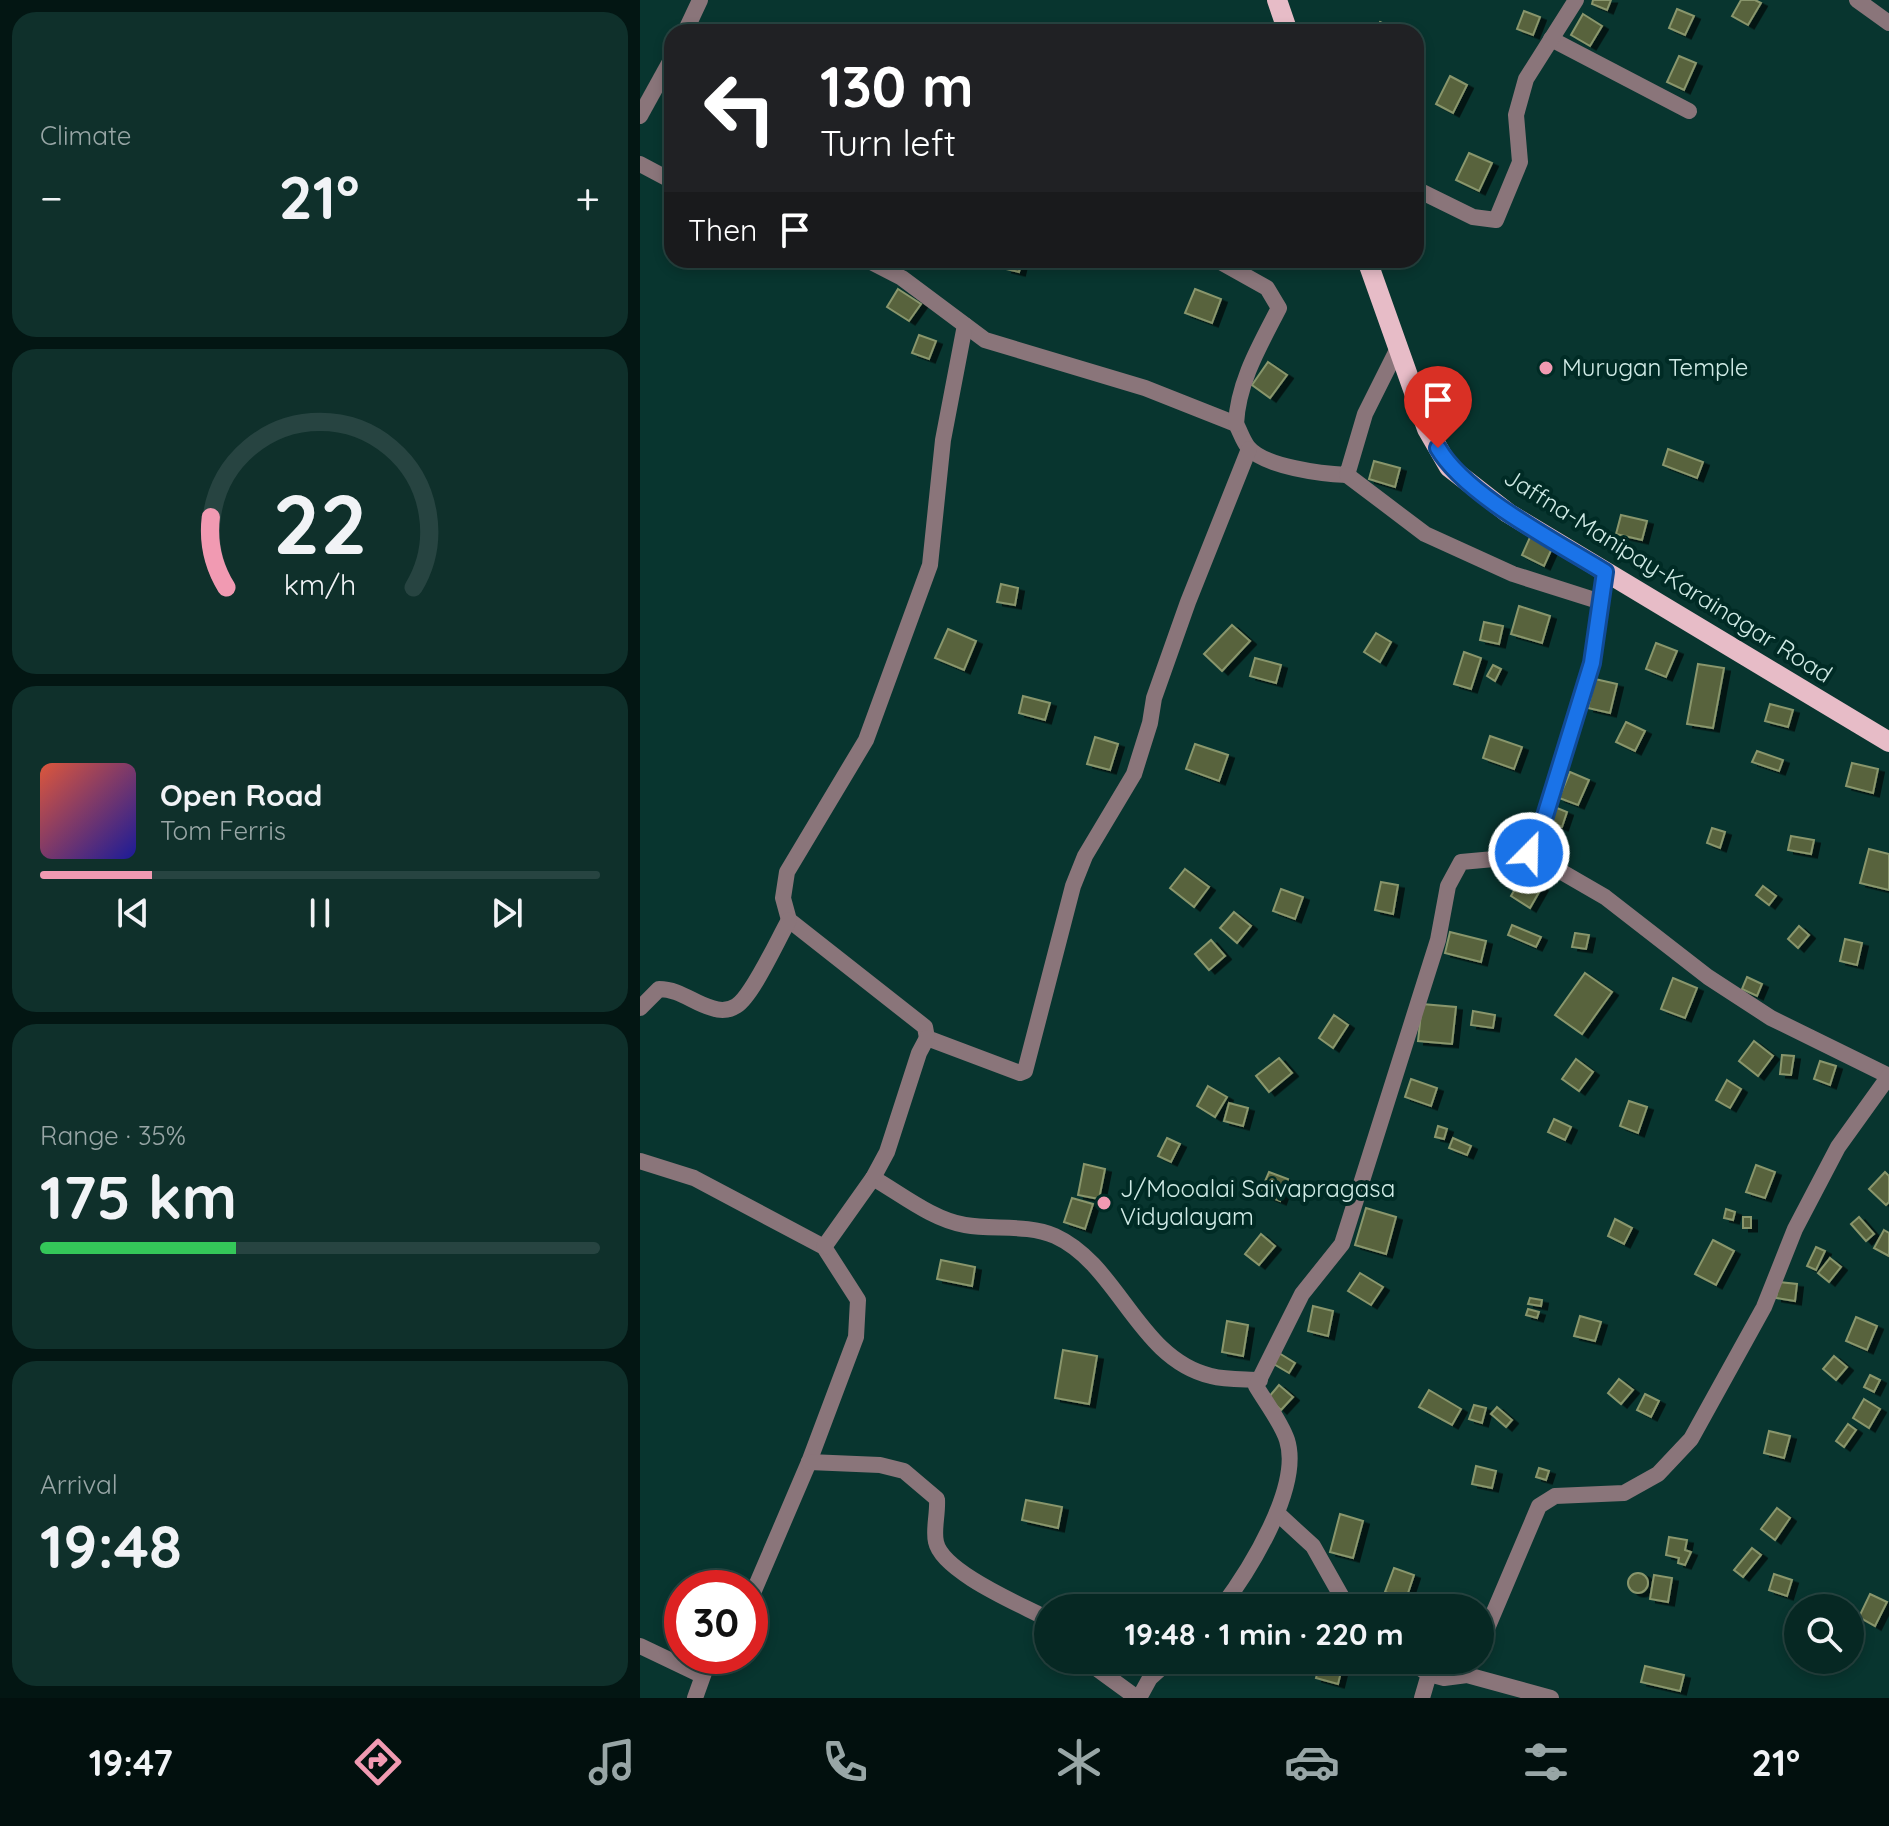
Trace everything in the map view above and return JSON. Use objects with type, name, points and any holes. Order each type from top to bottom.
[{"type":"main road","points":[[1277,0],[1285,24]]},
{"type":"main road","name":"Jaffna-Manipay-Karainagar Road","points":[[1370,268],[1427,429],[1449,467],[1508,513],[1889,742]]},
{"type":"street","points":[[689,24],[700,0]]},
{"type":"street","points":[[1424,193],[1473,217],[1496,220],[1520,162],[1516,115],[1526,79],[1576,0]]},
{"type":"street","points":[[1857,0],[1889,23]]},
{"type":"street","points":[[1551,39],[1689,111]]},
{"type":"street","points":[[640,116],[664,72]]},
{"type":"street","points":[[640,164],[664,177]]},
{"type":"street","points":[[896,268],[985,340],[1145,388],[1236,424]]},
{"type":"street","points":[[1231,268],[1267,288],[1279,308],[1246,377],[1237,408],[1236,424],[1249,449],[1266,459],[1306,470],[1347,475],[1425,534],[1513,574],[1601,602]]},
{"type":"street","points":[[824,1247],[873,1178],[887,1152],[919,1053],[927,1038],[925,1027],[789,920],[783,898],[787,872],[866,740],[930,565],[943,440],[965,325]]},
{"type":"street","points":[[1347,475],[1365,414],[1397,350]]},
{"type":"street","points":[[927,1038],[1020,1073],[1025,1071],[1073,886],[1085,856],[1134,774],[1159,684],[1188,602],[1249,449]]},
{"type":"street","points":[[1232,1594],[1245,1577],[1277,1513],[1291,1465],[1287,1439],[1256,1386],[1302,1294],[1342,1244],[1438,940],[1448,886],[1461,862],[1494,859],[1521,863],[1537,842],[1592,663],[1605,572]]},
{"type":"street","points":[[1494,1612],[1539,1506],[1555,1496],[1624,1493],[1658,1474],[1691,1439],[1764,1307],[1795,1229],[1838,1147],[1889,1076],[1771,1018],[1708,977],[1605,897],[1529,853]]},
{"type":"street","points":[[640,1008],[659,989],[680,992],[709,1008],[724,1011],[737,1006],[748,993],[789,920]]},
{"type":"street","points":[[640,1161],[694,1178],[824,1247],[858,1300],[856,1337],[809,1462],[763,1570]]},
{"type":"street","points":[[873,1178],[940,1217],[964,1225],[1009,1227],[1055,1236],[1095,1264],[1140,1326],[1172,1357],[1210,1376],[1260,1380]]},
{"type":"street","points":[[809,1462],[880,1465],[904,1471],[937,1499],[936,1546],[946,1558],[964,1575],[1034,1612]]},
{"type":"street","points":[[1277,1513],[1313,1546],[1340,1594]]},
{"type":"street","points":[[640,1646],[701,1675],[695,1698]]},
{"type":"street","points":[[1105,1674],[1138,1698],[1154,1674]]},
{"type":"street","points":[[1422,1698],[1429,1674],[1444,1678],[1453,1674]]},
{"type":"street","points":[[1488,1674],[1551,1698]]},
{"type":"building","points":[[1593,0],[1611,0],[1607,10],[1592,4]]},
{"type":"building","points":[[1741,0],[1761,3],[1748,25],[1732,16]]},
{"type":"building","points":[[1677,9],[1694,16],[1685,35],[1669,28]]},
{"type":"building","points":[[1524,11],[1540,17],[1533,35],[1517,29]]},
{"type":"building","points":[[1583,14],[1602,26],[1590,46],[1571,35]]},
{"type":"building","points":[[1679,56],[1696,63],[1684,90],[1667,82]]},
{"type":"building","points":[[1450,76],[1467,85],[1453,113],[1436,104]]},
{"type":"building","points":[[1469,153],[1492,163],[1479,191],[1456,180]]},
{"type":"building","points":[[898,289],[921,304],[909,321],[887,307]]},
{"type":"building","points":[[1195,289],[1221,299],[1212,323],[1185,313]]},
{"type":"building","points":[[919,335],[936,341],[929,359],[912,353]]},
{"type":"building","points":[[1268,362],[1287,375],[1270,398],[1252,385]]},
{"type":"building","points":[[1668,449],[1703,462],[1697,478],[1663,465]]},
{"type":"building","points":[[1374,461],[1400,468],[1395,487],[1369,479]]},
{"type":"building","points":[[1621,515],[1647,521],[1642,540],[1616,534]]},
{"type":"building","points":[[1531,535],[1553,546],[1544,566],[1522,555]]},
{"type":"building","points":[[1001,584],[1018,588],[1015,605],[997,602]]},
{"type":"building","points":[[1519,606],[1550,616],[1542,643],[1511,634]]},
{"type":"building","points":[[1484,622],[1503,626],[1499,644],[1480,640]]},
{"type":"building","points":[[1232,625],[1250,641],[1222,671],[1204,654]]},
{"type":"building","points":[[948,629],[976,641],[964,670],[935,658]]},
{"type":"building","points":[[1376,633],[1391,642],[1380,662],[1364,652]]},
{"type":"building","points":[[1656,643],[1677,651],[1666,677],[1646,669]]},
{"type":"building","points":[[1464,652],[1481,658],[1471,689],[1454,684]]},
{"type":"building","points":[[1255,658],[1281,665],[1276,683],[1250,676]]},
{"type":"building","points":[[1698,664],[1724,668],[1713,728],[1687,724]]},
{"type":"building","points":[[1493,665],[1501,669],[1495,681],[1487,676]]},
{"type":"building","points":[[1595,679],[1617,684],[1610,713],[1588,708]]},
{"type":"building","points":[[1023,696],[1050,703],[1045,720],[1019,713]]},
{"type":"building","points":[[1770,704],[1793,710],[1788,727],[1765,721]]},
{"type":"building","points":[[1626,722],[1645,731],[1635,751],[1616,742]]},
{"type":"building","points":[[1490,736],[1522,747],[1514,769],[1483,758]]},
{"type":"building","points":[[1095,737],[1118,744],[1110,770],[1087,764]]},
{"type":"building","points":[[1195,744],[1228,755],[1219,781],[1186,769]]},
{"type":"building","points":[[1757,751],[1783,760],[1779,771],[1752,762]]},
{"type":"building","points":[[1852,763],[1878,769],[1873,793],[1846,786]]},
{"type":"building","points":[[1570,772],[1589,780],[1578,805],[1559,798]]},
{"type":"building","points":[[1552,806],[1567,812],[1562,827],[1546,821]]},
{"type":"building","points":[[1712,828],[1725,832],[1720,848],[1707,843]]},
{"type":"building","points":[[1791,836],[1814,840],[1811,854],[1788,850]]},
{"type":"building","points":[[1869,849],[1889,854],[1889,890],[1860,883]]},
{"type":"building","points":[[1185,869],[1209,887],[1194,907],[1170,888]]},
{"type":"building","points":[[1523,875],[1542,887],[1530,908],[1511,896]]},
{"type":"building","points":[[1381,882],[1398,885],[1393,914],[1375,910]]},
{"type":"building","points":[[1763,886],[1776,896],[1769,905],[1756,895]]},
{"type":"building","points":[[1281,889],[1303,897],[1295,919],[1273,911]]},
{"type":"building","points":[[1234,912],[1251,926],[1237,943],[1220,928]]},
{"type":"building","points":[[1512,925],[1541,937],[1536,947],[1508,935]]},
{"type":"building","points":[[1799,926],[1809,935],[1798,948],[1788,939]]},
{"type":"building","points":[[1450,932],[1486,941],[1481,962],[1445,953]]},
{"type":"building","points":[[1575,933],[1589,935],[1586,949],[1572,947]]},
{"type":"building","points":[[1845,939],[1862,943],[1857,965],[1840,961]]},
{"type":"building","points":[[1211,940],[1225,956],[1209,970],[1195,954]]},
{"type":"building","points":[[1585,973],[1612,992],[1582,1034],[1555,1015]]},
{"type":"building","points":[[1747,977],[1762,984],[1757,996],[1742,989]]},
{"type":"building","points":[[1673,978],[1697,988],[1685,1018],[1661,1009]]},
{"type":"building","points":[[1422,1004],[1456,1007],[1452,1044],[1418,1041]]},
{"type":"building","points":[[1473,1011],[1495,1015],[1493,1028],[1471,1025]]},
{"type":"building","points":[[1334,1015],[1348,1025],[1333,1048],[1319,1038]]},
{"type":"building","points":[[1754,1041],[1773,1056],[1758,1076],[1739,1061]]},
{"type":"building","points":[[1782,1055],[1794,1056],[1791,1075],[1780,1074]]},
{"type":"building","points":[[1279,1058],[1292,1073],[1269,1092],[1256,1076]]},
{"type":"building","points":[[1576,1059],[1593,1072],[1579,1091],[1562,1079]]},
{"type":"building","points":[[1820,1061],[1836,1066],[1830,1085],[1814,1079]]},
{"type":"building","points":[[1411,1079],[1437,1088],[1431,1106],[1405,1097]]},
{"type":"building","points":[[1727,1080],[1741,1089],[1730,1108],[1716,1100]]},
{"type":"building","points":[[1208,1086],[1227,1097],[1215,1117],[1197,1106]]},
{"type":"building","points":[[1629,1101],[1647,1107],[1638,1133],[1620,1126]]},
{"type":"building","points":[[1229,1103],[1248,1108],[1243,1126],[1224,1121]]},
{"type":"building","points":[[1554,1119],[1571,1127],[1565,1140],[1548,1132]]},
{"type":"building","points":[[1438,1126],[1447,1129],[1444,1139],[1435,1137]]},
{"type":"building","points":[[1167,1138],[1180,1144],[1171,1162],[1158,1156]]},
{"type":"building","points":[[1453,1138],[1471,1146],[1467,1155],[1449,1148]]},
{"type":"building","points":[[1084,1164],[1105,1169],[1099,1199],[1078,1195]]},
{"type":"building","points":[[1756,1165],[1775,1172],[1765,1198],[1746,1192]]},
{"type":"building","points":[[1269,1172],[1288,1179],[1280,1201],[1260,1193]]},
{"type":"building","points":[[1885,1172],[1889,1176],[1889,1202],[1886,1205],[1869,1189]]},
{"type":"building","points":[[1072,1198],[1093,1204],[1085,1229],[1064,1222]]},
{"type":"building","points":[[1366,1208],[1396,1217],[1386,1254],[1355,1245]]},
{"type":"building","points":[[1726,1209],[1735,1212],[1733,1220],[1724,1218]]},
{"type":"building","points":[[1743,1217],[1751,1217],[1751,1228],[1743,1228]]},
{"type":"building","points":[[1859,1217],[1874,1234],[1866,1241],[1851,1224]]},
{"type":"building","points":[[1615,1219],[1632,1228],[1624,1244],[1608,1236]]},
{"type":"building","points":[[1884,1230],[1889,1233],[1889,1256],[1874,1248]]},
{"type":"building","points":[[1261,1234],[1275,1246],[1259,1265],[1245,1254]]},
{"type":"building","points":[[1713,1240],[1734,1251],[1716,1285],[1695,1274]]},
{"type":"building","points":[[1816,1247],[1825,1251],[1816,1270],[1807,1266]]},
{"type":"building","points":[[1830,1258],[1841,1267],[1829,1282],[1818,1273]]},
{"type":"building","points":[[941,1260],[975,1267],[972,1286],[937,1279]]},
{"type":"building","points":[[1360,1273],[1383,1287],[1371,1305],[1348,1291]]},
{"type":"building","points":[[1779,1282],[1797,1284],[1795,1301],[1776,1298]]},
{"type":"building","points":[[1530,1298],[1542,1300],[1541,1306],[1528,1304]]},
{"type":"building","points":[[1313,1306],[1333,1311],[1328,1336],[1308,1331]]},
{"type":"building","points":[[1528,1309],[1539,1312],[1537,1318],[1526,1315]]},
{"type":"building","points":[[1580,1316],[1601,1322],[1595,1341],[1574,1336]]},
{"type":"building","points":[[1856,1317],[1877,1326],[1867,1350],[1846,1341]]},
{"type":"building","points":[[1227,1321],[1248,1325],[1243,1356],[1222,1352]]},
{"type":"building","points":[[1063,1350],[1097,1356],[1089,1404],[1055,1398]]},
{"type":"building","points":[[1279,1353],[1295,1363],[1289,1373],[1272,1363]]},
{"type":"building","points":[[1834,1356],[1847,1367],[1836,1380],[1823,1369]]},
{"type":"building","points":[[1870,1375],[1880,1380],[1874,1392],[1864,1387]]},
{"type":"building","points":[[1619,1379],[1633,1390],[1621,1404],[1608,1393]]},
{"type":"building","points":[[1279,1385],[1293,1397],[1281,1410],[1268,1398]]},
{"type":"building","points":[[1429,1390],[1461,1409],[1452,1425],[1419,1407]]},
{"type":"building","points":[[1645,1394],[1659,1401],[1651,1417],[1637,1410]]},
{"type":"building","points":[[1864,1399],[1880,1409],[1869,1428],[1853,1418]]},
{"type":"building","points":[[1474,1405],[1486,1408],[1482,1423],[1469,1419]]},
{"type":"building","points":[[1497,1407],[1512,1420],[1506,1427],[1491,1414]]},
{"type":"building","points":[[1848,1424],[1856,1430],[1844,1447],[1836,1441]]},
{"type":"building","points":[[1769,1431],[1790,1436],[1784,1458],[1764,1453]]},
{"type":"building","points":[[1476,1466],[1496,1471],[1492,1488],[1472,1484]]},
{"type":"building","points":[[1539,1468],[1549,1471],[1546,1480],[1536,1477]]},
{"type":"building","points":[[1026,1500],[1062,1507],[1058,1528],[1022,1520]]},
{"type":"building","points":[[1777,1508],[1790,1518],[1775,1540],[1761,1529]]},
{"type":"building","points":[[1340,1514],[1363,1521],[1353,1558],[1330,1552]]},
{"type":"building","points":[[1669,1537],[1687,1540],[1685,1550],[1691,1552],[1685,1565],[1678,1563],[1679,1558],[1666,1555]]},
{"type":"building","points":[[1752,1548],[1761,1555],[1743,1577],[1734,1570]]},
{"type":"building","points":[[1394,1568],[1414,1575],[1408,1594],[1385,1592]]},
{"type":"building","points":[[1638,1573],[1645,1576],[1648,1583],[1645,1590],[1638,1593],[1631,1590],[1628,1583],[1631,1576]]},
{"type":"building","points":[[1774,1574],[1792,1580],[1788,1594],[1769,1590]]},
{"type":"building","points":[[1654,1575],[1672,1578],[1668,1602],[1650,1599]]},
{"type":"building","points":[[1870,1594],[1887,1602],[1875,1626],[1864,1620],[1864,1607]]},
{"type":"building","points":[[1645,1666],[1684,1675],[1680,1691],[1641,1682]]},
{"type":"building","points":[[1317,1674],[1340,1674],[1338,1684],[1316,1678]]},
{"type":"place","name":"Murugan Temple","points":[[1546,368]]},
{"type":"place","name":"J/Mooalai Saivapragasa Vidyalayam","points":[[1104,1203]]},
{"type":"route","points":[[1438,448],[1449,467],[1508,513],[1605,572],[1592,663],[1537,842],[1529,853]]}]
